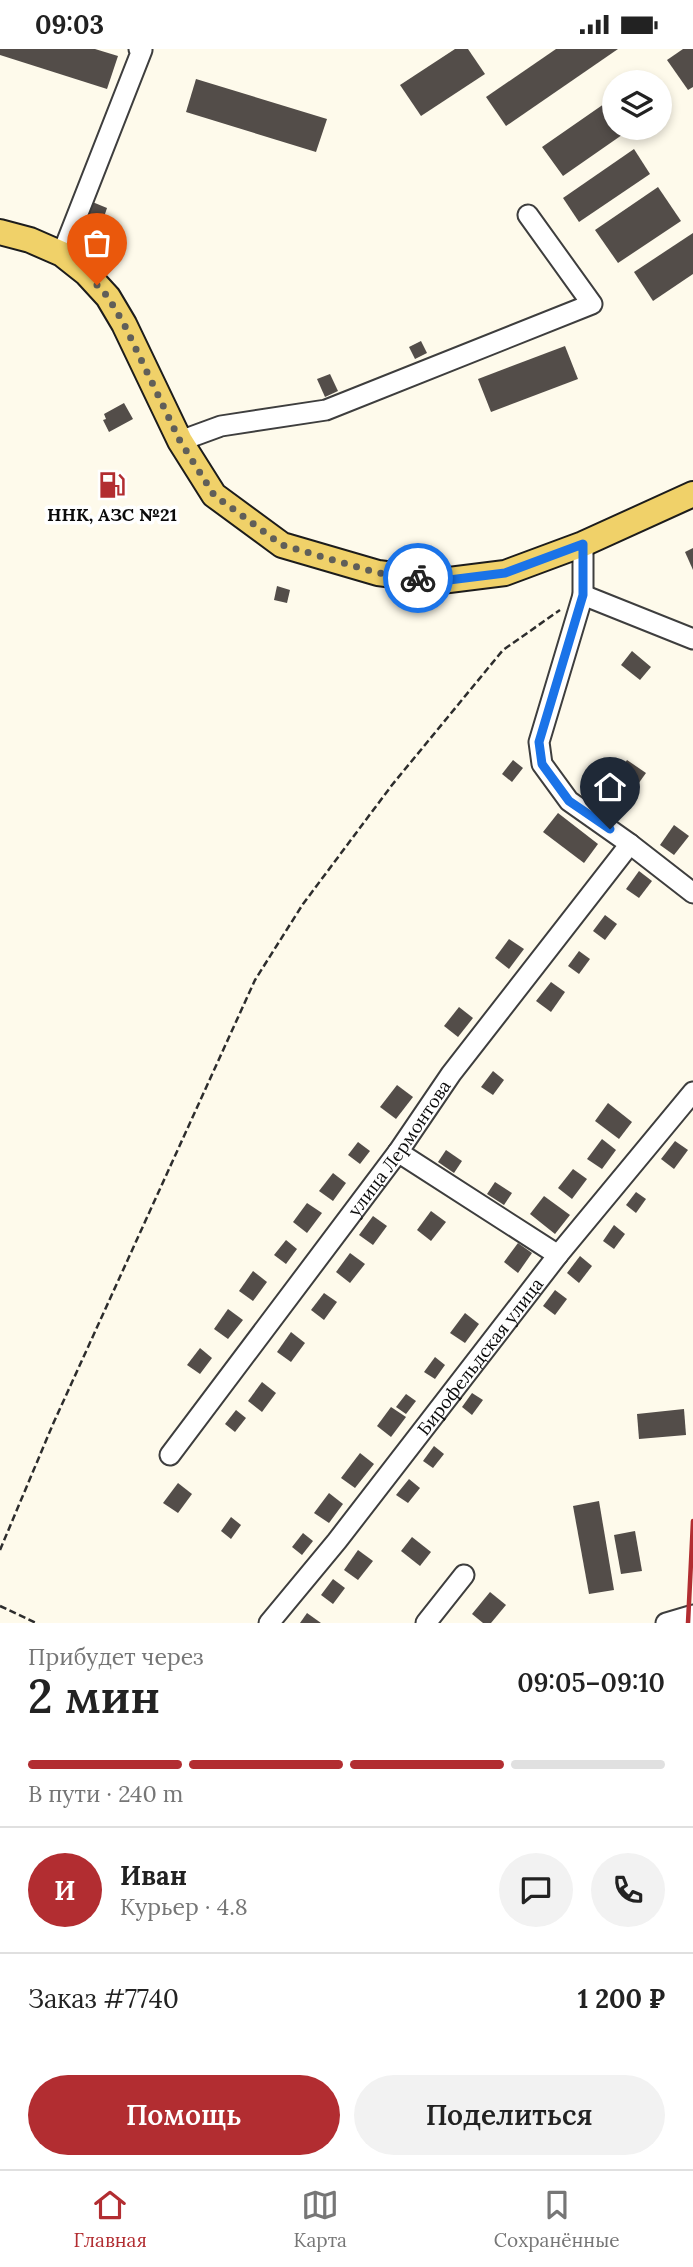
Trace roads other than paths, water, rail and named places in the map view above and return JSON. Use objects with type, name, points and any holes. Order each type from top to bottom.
[{"type":"main road","points":[[0,232],[30,240],[62,254],[86,273],[108,297],[124,324],[180,441],[214,495],[282,545],[378,573],[441,581],[505,573],[583,544],[693,494]]},
{"type":"street","points":[[62,254],[142,50],[139,49]]},
{"type":"street","points":[[180,441],[221,426],[326,409],[592,304],[528,215]]},
{"type":"street","points":[[583,544],[583,595],[539,742],[542,764],[569,801],[693,893]]},
{"type":"street","points":[[583,595],[693,639]]},
{"type":"street","name":"улица Лермонтова","points":[[170,1455],[398,1152],[451,1074],[630,844]]},
{"type":"street","name":"Бирофельдская улица","points":[[269,1623],[337,1541],[558,1255],[693,1092]]},
{"type":"street","points":[[398,1152],[558,1255]]},
{"type":"street","points":[[426,1623],[464,1575]]},
{"type":"street","points":[[666,1623],[693,1615]]},
{"type":"railway","points":[[688,1623],[693,1521]]},
{"type":"place","name":"ННК, АЗС №21","points":[[112,485]]}]
